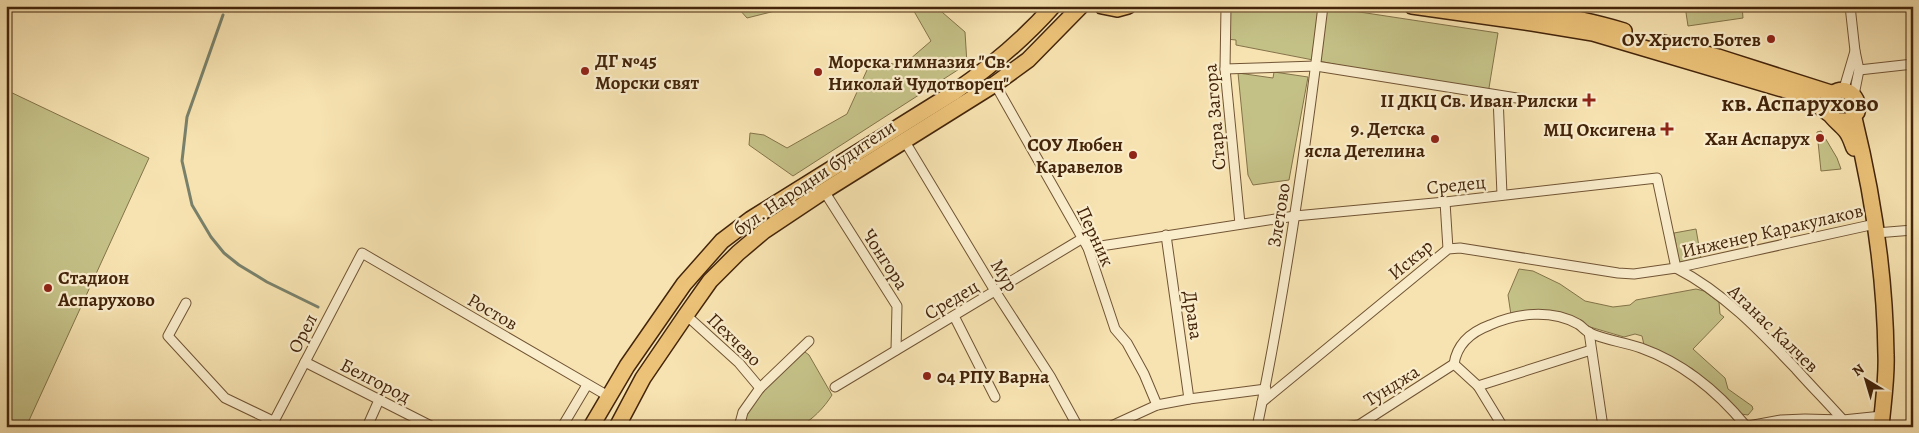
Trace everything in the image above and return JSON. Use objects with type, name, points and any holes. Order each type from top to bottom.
[{"type":"main road","name":"бул. Народни будители","points":[[591,427],[627,366],[679,291],[722,241],[751,218],[979,75],[1018,43],[1053,6]]},
{"type":"main road","name":"бул. Народни будители","points":[[617,427],[643,378],[686,315],[710,282],[738,252],[764,231],[904,140],[995,84],[1028,60],[1081,6]]},
{"type":"main road","points":[[1102,6],[1117,9],[1128,6]]},
{"type":"main road","points":[[1412,6],[1538,13],[1593,33],[1806,96],[1833,117],[1848,133],[1872,200]]},
{"type":"main road","points":[[1504,6],[1595,22],[1843,93],[1858,105],[1854,118],[1846,122],[1833,117],[1827,104],[1843,93]]},
{"type":"main road","points":[[1854,118],[1872,200],[1880,263],[1886,356],[1882,422]]},
{"type":"street","name":"Злетово","points":[[1258,427],[1295,216],[1323,6]]},
{"type":"street","points":[[1843,93],[1859,70],[1850,6]]},
{"type":"street","name":"Стара Загора","points":[[1226,7],[1225,69],[1240,224]]},
{"type":"street","points":[[1843,93],[1855,51]]},
{"type":"street","points":[[1859,70],[1913,64]]},
{"type":"street","points":[[1225,69],[1316,66],[1524,99]]},
{"type":"street","name":"Перник","points":[[995,84],[1083,238],[1115,329],[1127,343],[1144,374],[1157,406]]},
{"type":"street","points":[[1498,96],[1502,195]]},
{"type":"street","name":"Мур","points":[[904,140],[995,292],[1050,376],[1078,427]]},
{"type":"street","name":"Средец","points":[[1088,248],[1295,216],[1445,202],[1657,178],[1676,268]]},
{"type":"street","name":"Чонгора","points":[[824,192],[897,306],[896,350]]},
{"type":"street","points":[[1445,202],[1448,248]]},
{"type":"street","name":"Инженер Каракулаков","points":[[1676,268],[1876,228],[1913,230]]},
{"type":"street","name":"Драва","points":[[1166,235],[1189,399]]},
{"type":"street","name":"Средец","points":[[835,387],[1083,238]]},
{"type":"street","name":"Искър","points":[[1262,402],[1448,248],[1460,248],[1618,273],[1634,274],[1676,268]]},
{"type":"street","name":"Ростов","points":[[362,253],[608,396]]},
{"type":"street","name":"Орел","points":[[273,424],[362,253]]},
{"type":"street","name":"Атанас Калчев","points":[[1676,268],[1698,280],[1759,331],[1843,420]]},
{"type":"street","points":[[186,303],[168,336],[225,398],[273,424]]},
{"type":"street","name":"Пехчево","points":[[686,315],[739,363],[760,388]]},
{"type":"street","points":[[1503,427],[1478,386],[1454,364],[1456,354],[1469,336],[1479,329],[1503,319],[1524,315],[1547,315],[1566,319],[1580,324],[1589,332],[1642,348],[1688,371],[1711,389],[1734,412],[1745,427],[1781,420],[1805,419],[1882,422]]},
{"type":"street","points":[[954,316],[995,397]]},
{"type":"street","points":[[1589,332],[1603,427]]},
{"type":"street","points":[[740,427],[742,412],[760,388],[809,341]]},
{"type":"street","points":[[1478,386],[1591,350]]},
{"type":"street","name":"Белгород","points":[[305,362],[433,427]]},
{"type":"street","name":"Тунджа","points":[[1343,427],[1359,426],[1454,364]]},
{"type":"street","points":[[562,427],[587,385]]},
{"type":"street","points":[[1109,427],[1157,406],[1189,399],[1266,389]]},
{"type":"street","points":[[367,427],[379,400]]},
{"type":"shaded area","points":[[743,6],[795,6],[747,18],[739,9]]},
{"type":"shaded area","points":[[911,6],[935,6],[965,32],[967,64],[793,176],[749,145],[750,133],[764,135],[787,148],[847,114],[872,59],[902,66],[931,41]]},
{"type":"shaded area","points":[[1226,6],[1320,6],[1498,33],[1488,94],[1236,45],[1236,40],[1226,39]]},
{"type":"shaded area","points":[[1685,6],[1742,6],[1743,18],[1688,26]]},
{"type":"shaded area","points":[[1274,72],[1308,77],[1289,180],[1253,185],[1248,175],[1238,73],[1273,78]]},
{"type":"shaded area","name":"Стадион Аспарухово","points":[[6,90],[149,158],[26,427],[6,419]]},
{"type":"shaded area","points":[[1843,97],[1850,102],[1851,110],[1844,115],[1836,112],[1834,104],[1837,99]]},
{"type":"shaded area","points":[[1821,131],[1837,158],[1841,169],[1821,171],[1817,132]]},
{"type":"shaded area","points":[[1696,229],[1701,258],[1679,262],[1674,233]]},
{"type":"shaded area","points":[[1519,269],[1533,271],[1560,284],[1585,301],[1613,307],[1630,305],[1636,300],[1696,289],[1704,291],[1719,302],[1720,314],[1724,317],[1693,349],[1725,378],[1728,389],[1752,406],[1753,409],[1748,415],[1741,414],[1693,369],[1644,345],[1642,336],[1635,334],[1624,337],[1590,327],[1580,321],[1511,315],[1508,295]]},
{"type":"shaded area","points":[[805,352],[809,355],[832,395],[825,404],[813,417],[799,427],[743,427],[752,405],[759,396],[775,378]]},
{"type":"waterway","points":[[223,15],[187,117],[182,161],[192,205],[211,237],[224,253],[239,265],[267,282],[318,307]]},
{"type":"place","name":"ОУ Христо Ботев","points":[[1771,39]]},
{"type":"place","name":"ДГ №45 Морски свят","points":[[585,71]]},
{"type":"place","name":"Морска гимназия \"Св. Николай Чудотворец\"","points":[[818,72]]},
{"type":"place","name":"II ДКЦ Св. Иван Рилски","points":[[1589,100]]},
{"type":"place","name":"МЦ Оксигена","points":[[1667,129]]},
{"type":"place","name":"Хан Аспарух","points":[[1820,138]]},
{"type":"place","name":"9. Детска ясла Детелина","points":[[1435,139]]},
{"type":"place","name":"СОУ Любен Каравелов","points":[[1133,155]]},
{"type":"place","name":"Стадион Аспарухово","points":[[48,288]]},
{"type":"place","name":"04 РПУ Варна","points":[[927,376]]},
{"type":"district","name":"кв. Аспарухово","points":[[1800,103]]}]
